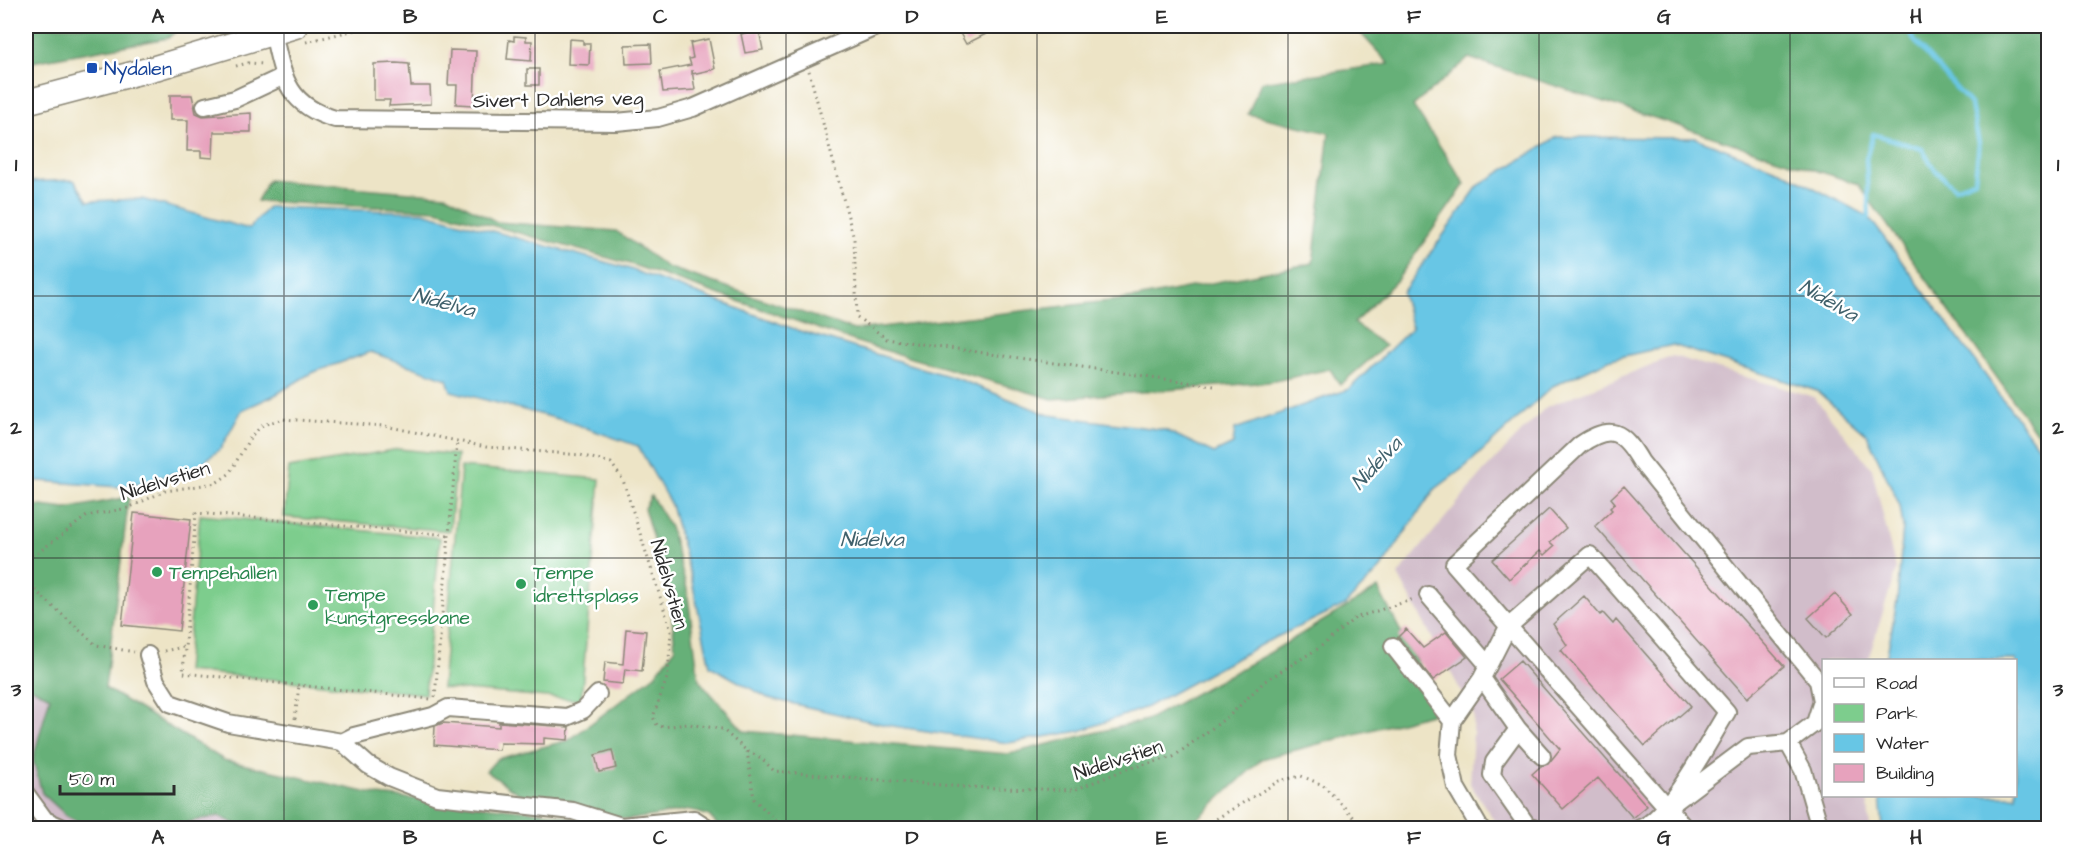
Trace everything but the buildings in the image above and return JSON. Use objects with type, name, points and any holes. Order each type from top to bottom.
[{"type":"highway","points":[[26,102],[288,34]]},
{"type":"street","name":"Sivert Dahlens veg","points":[[288,34],[283,73],[287,85],[297,99],[314,111],[335,119],[616,122],[658,118],[693,108],[878,26]]},
{"type":"street","points":[[205,105],[235,99],[283,73]]},
{"type":"street","points":[[1640,828],[1646,826],[1668,807],[1748,747],[1788,743],[1815,723],[1822,701],[1818,681],[1641,462],[1630,443],[1616,432],[1603,432],[1580,445],[1454,564],[1668,807],[1685,828]]},
{"type":"street","points":[[1480,828],[1456,787],[1449,755],[1452,721],[1485,672],[1508,627],[1590,555],[1727,712],[1668,807]]},
{"type":"street","points":[[1428,595],[1485,672],[1518,729],[1542,756]]},
{"type":"street","points":[[1393,646],[1452,721]]},
{"type":"street","points":[[148,655],[156,681],[170,703],[228,723],[342,742],[368,765],[389,777],[437,796],[573,811],[621,826],[694,819],[708,828]]},
{"type":"street","points":[[342,742],[354,736],[433,716],[448,708],[567,717],[583,710],[597,694]]},
{"type":"street","points":[[1518,729],[1494,762],[1492,775],[1527,825],[1536,828]]},
{"type":"street","points":[[1788,743],[1803,770],[1820,828]]},
{"type":"street","points":[[26,794],[45,820],[63,828]]},
{"type":"path","points":[[288,34],[371,26]]},
{"type":"path","points":[[803,59],[809,70],[854,239],[857,317],[887,339],[1214,386]]},
{"type":"path","points":[[225,69],[259,63],[283,73]]},
{"type":"path","name":"Nidelvstien","points":[[26,557],[36,554],[87,516],[128,508],[165,491],[216,483],[229,474],[251,436],[263,425],[282,419],[385,426],[486,447],[580,455],[599,459],[617,468],[623,480],[671,631],[668,675],[653,717],[657,725],[663,728],[688,724],[723,729],[774,771],[965,787],[1074,790],[1126,769],[1173,757],[1230,715],[1265,681],[1319,648],[1355,618],[1428,595]]},
{"type":"path","points":[[449,535],[196,513],[183,647],[183,673],[434,699],[449,535],[457,441]]},
{"type":"path","points":[[26,582],[96,645],[148,655],[183,647]]},
{"type":"path","points":[[292,735],[299,685]]},
{"type":"path","points":[[747,751],[754,799],[783,828]]},
{"type":"path","points":[[1202,828],[1279,782],[1301,776],[1323,785],[1364,828]]},
{"type":"shaded area","points":[[1673,356],[1814,397],[1872,469],[1896,570],[1868,659],[1822,659],[1822,797],[1867,797],[1870,828],[1499,828],[1470,784],[1474,715],[1398,575],[1483,472],[1546,407]]},
{"type":"shaded area","points":[[26,685],[50,696],[33,759],[67,816],[90,828],[26,828]]},
{"type":"shaded area","points":[[219,816],[244,828],[188,828],[188,822]]},
{"type":"green space","points":[[26,26],[182,26],[168,38],[26,63]]},
{"type":"green space","points":[[1354,26],[2048,26],[2048,229],[2045,239],[2048,245],[2048,449],[1858,184],[1469,58],[1413,106],[1465,184],[1397,280],[1354,323],[1385,346],[1340,385],[1330,369],[1270,382],[1052,399],[863,344],[630,264],[436,210],[257,201],[268,180],[446,195],[497,222],[616,231],[667,267],[854,330],[1136,298],[1313,263],[1329,133],[1248,114],[1261,82],[1389,64]]},
{"type":"green space","points":[[399,449],[457,455],[450,531],[284,517],[289,468]]},
{"type":"green space","name":"Tempe idrettsplass","points":[[461,467],[600,479],[581,700],[442,688]]},
{"type":"green space","points":[[651,496],[670,527],[687,589],[699,680],[744,731],[1008,754],[1147,720],[1271,652],[1378,588],[1442,711],[1262,759],[1191,825],[1181,828],[720,828],[709,816],[691,810],[627,820],[565,803],[519,794],[486,771],[497,759],[569,740],[655,675],[675,649],[670,597],[644,508]]},
{"type":"green space","points":[[129,497],[105,688],[224,760],[378,795],[552,813],[609,828],[244,828],[219,816],[188,822],[188,828],[90,828],[67,816],[42,793],[33,759],[50,697],[26,685],[26,504],[66,509]]},
{"type":"green space","name":"Tempe kunstgressbane","points":[[200,515],[440,538],[425,694],[186,671]]},
{"type":"water","name":"Nidelva","points":[[1557,137],[1696,138],[1782,171],[1869,217],[2044,455],[2048,507],[2048,828],[1883,828],[1880,797],[2017,797],[2017,659],[1886,659],[1897,601],[1903,527],[1900,506],[1867,435],[1817,391],[1673,345],[1611,359],[1553,386],[1466,466],[1434,490],[1381,568],[1345,605],[1266,642],[1147,707],[1080,731],[1008,743],[886,725],[768,698],[710,666],[692,581],[671,505],[638,446],[566,421],[451,391],[447,379],[371,352],[311,373],[275,395],[242,410],[221,448],[194,470],[170,474],[147,483],[119,487],[26,480],[26,182],[74,180],[88,201],[142,199],[249,229],[268,207],[423,212],[627,268],[800,331],[961,380],[1049,415],[1165,430],[1214,453],[1233,444],[1235,429],[1349,389],[1412,328],[1402,293],[1478,186]]},
{"type":"waterway","points":[[1869,217],[1866,159],[1873,134],[1922,149],[1935,170],[1955,188],[1975,180],[1979,143],[1971,105],[1914,40],[1908,26]]},
{"type":"place","name":"Nydalen","points":[[92,68]]},
{"type":"place","name":"Tempehallen","points":[[157,572]]},
{"type":"place","name":"Tempe idrettsplass","points":[[521,584]]},
{"type":"place","name":"Tempe kunstgressbane","points":[[313,605]]}]
